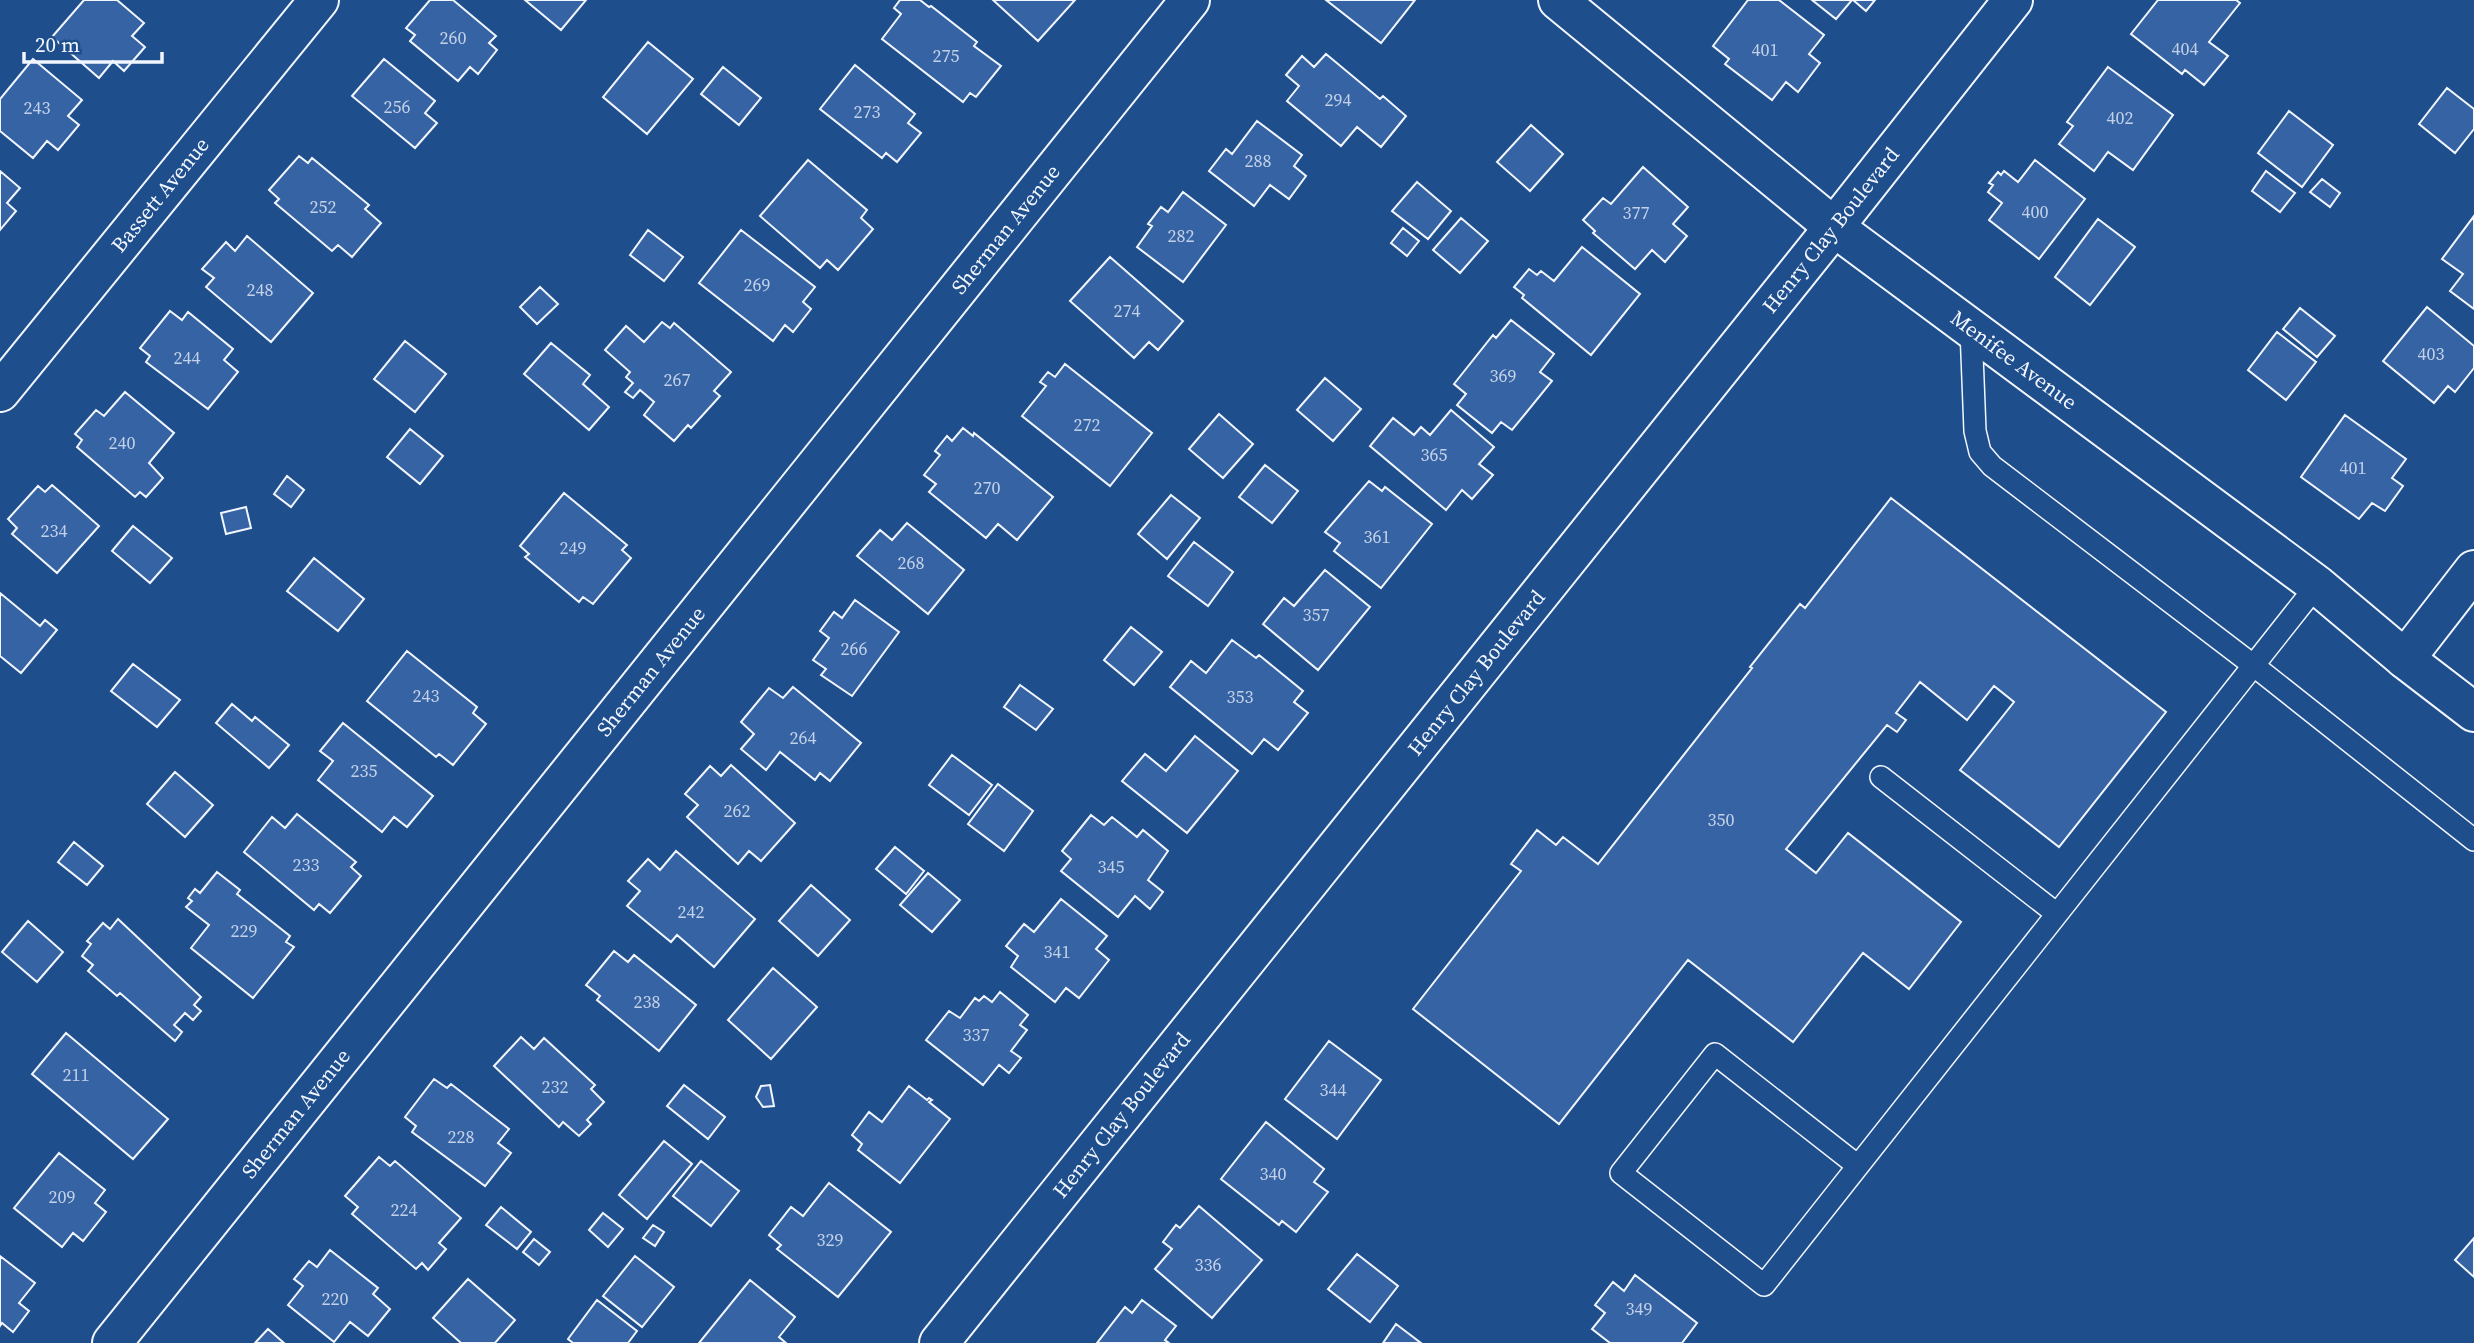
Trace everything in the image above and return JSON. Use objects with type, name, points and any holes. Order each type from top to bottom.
[{"type":"street","name":"Bassett Avenue","points":[[0,391],[319,0]]},
{"type":"street","name":"Sherman Avenue","points":[[112,1343],[1190,0]]},
{"type":"street","name":"Menifee Avenue","points":[[1558,0],[1834,227],[2317,585],[2405,659],[2474,712]]},
{"type":"street","name":"Henry Clay Boulevard","points":[[939,1343],[2013,0]]},
{"type":"street","points":[[2405,659],[2474,570]]},
{"type":"lane","points":[[1971,329],[1975,431],[1980,452],[1992,466],[2253,665],[2474,840]]},
{"type":"lane","points":[[1858,1166],[1715,1054],[1621,1173],[1764,1285],[2317,585]]},
{"type":"lane","points":[[1881,777],[2057,915]]},
{"type":"building","points":[[84,0],[117,0],[144,23],[132,36],[145,47],[124,71],[113,61],[99,78],[52,37]]},
{"type":"building","points":[[430,0],[453,0],[496,36],[489,43],[497,50],[478,74],[470,67],[458,81],[410,41],[415,35],[406,28]]},
{"type":"building","points":[[525,0],[586,0],[561,30]]},
{"type":"building","points":[[900,0],[920,0],[931,6],[977,42],[974,46],[1001,66],[976,97],[970,93],[963,102],[882,39],[901,14],[894,8]]},
{"type":"building","points":[[993,0],[1075,0],[1038,41]]},
{"type":"building","points":[[1326,0],[1415,0],[1381,43]]},
{"type":"building","points":[[1748,0],[1779,0],[1824,35],[1809,54],[1820,63],[1798,92],[1786,82],[1772,100],[1725,64],[1729,59],[1713,46]]},
{"type":"building","points":[[1812,0],[1852,0],[1836,19]]},
{"type":"building","points":[[1853,0],[1875,0],[1866,11]]},
{"type":"building","points":[[2158,0],[2236,0],[2240,3],[2209,42],[2228,56],[2204,85],[2185,70],[2182,74],[2131,34]]},
{"type":"building","points":[[648,42],[693,79],[647,134],[603,97]]},
{"type":"building","points":[[1326,54],[1380,99],[1383,96],[1406,116],[1381,147],[1357,127],[1341,146],[1287,101],[1299,86],[1286,75],[1302,56],[1314,67]]},
{"type":"building","points":[[33,59],[82,100],[68,116],[79,125],[58,150],[47,141],[33,158],[0,131],[0,99]]},
{"type":"building","points":[[384,59],[435,101],[425,113],[437,123],[415,148],[352,96]]},
{"type":"building","points":[[855,65],[915,114],[908,123],[921,133],[897,162],[886,153],[882,158],[820,109]]},
{"type":"building","points":[[723,67],[761,98],[739,125],[701,94]]},
{"type":"building","points":[[2108,67],[2173,115],[2133,170],[2108,152],[2094,171],[2059,144],[2073,126],[2067,122]]},
{"type":"building","points":[[2447,88],[2474,109],[2474,129],[2455,153],[2419,124]]},
{"type":"building","points":[[2289,111],[2333,145],[2302,187],[2258,153]]},
{"type":"building","points":[[1257,121],[1302,155],[1294,166],[1306,176],[1289,199],[1270,185],[1254,206],[1209,171],[1226,149],[1232,154]]},
{"type":"building","points":[[1531,125],[1563,154],[1530,191],[1497,162]]},
{"type":"building","points":[[299,156],[308,163],[312,158],[369,205],[365,209],[381,223],[352,257],[338,245],[332,251],[275,203],[279,199],[269,190]]},
{"type":"building","points":[[808,160],[867,210],[861,218],[873,229],[838,270],[827,260],[820,268],[760,216]]},
{"type":"building","points":[[2035,160],[2085,199],[2039,259],[1989,220],[2002,203],[1988,192],[1993,185],[1989,183],[1998,172],[2001,175],[2004,171],[2018,182]]},
{"type":"building","points":[[1643,167],[1688,207],[1673,224],[1687,236],[1665,262],[1652,250],[1635,269],[1593,233],[1595,231],[1583,220],[1603,198],[1611,204]]},
{"type":"building","points":[[0,171],[20,188],[7,203],[16,211],[0,230]]},
{"type":"building","points":[[2266,171],[2295,193],[2280,212],[2252,191]]},
{"type":"building","points":[[2322,179],[2340,193],[2330,207],[2310,192]]},
{"type":"building","points":[[1417,182],[1451,211],[1428,239],[1392,211]]},
{"type":"building","points":[[1183,192],[1226,225],[1183,282],[1137,247],[1152,226],[1148,224],[1161,207],[1168,212]]},
{"type":"building","points":[[2474,216],[2474,309],[2450,291],[2463,274],[2442,259]]},
{"type":"building","points":[[1461,218],[1488,241],[1460,273],[1433,250]]},
{"type":"building","points":[[2098,219],[2135,247],[2090,305],[2055,277]]},
{"type":"building","points":[[1403,228],[1419,241],[1407,256],[1391,243]]},
{"type":"building","points":[[648,230],[683,257],[664,281],[630,255]]},
{"type":"building","points":[[741,230],[815,287],[803,302],[811,309],[793,332],[785,325],[773,341],[699,283]]},
{"type":"building","points":[[247,236],[313,293],[271,342],[206,287],[214,278],[202,269],[226,242],[235,251]]},
{"type":"building","points":[[1582,247],[1640,294],[1591,355],[1522,298],[1524,295],[1514,287],[1529,269],[1537,275],[1541,271],[1554,281]]},
{"type":"building","points":[[1110,257],[1183,321],[1158,350],[1149,342],[1134,358],[1070,301]]},
{"type":"building","points":[[540,287],[558,304],[537,324],[520,307]]},
{"type":"building","points":[[2427,307],[2474,346],[2474,368],[2455,392],[2448,386],[2434,403],[2383,361]]},
{"type":"building","points":[[2300,308],[2335,336],[2317,357],[2283,329]]},
{"type":"building","points":[[170,311],[182,320],[188,312],[233,349],[224,360],[238,372],[208,409],[146,362],[150,356],[140,348]]},
{"type":"building","points":[[1511,320],[1554,354],[1540,372],[1552,381],[1512,430],[1501,422],[1492,433],[1457,405],[1466,394],[1454,384],[1493,335],[1496,338]]},
{"type":"building","points":[[662,322],[670,328],[674,323],[731,372],[714,391],[720,396],[691,428],[688,425],[674,441],[644,415],[654,402],[640,390],[633,398],[625,392],[633,383],[626,377],[630,372],[605,350],[626,326],[644,342]]},
{"type":"building","points":[[2277,332],[2316,362],[2286,400],[2248,370]]},
{"type":"building","points":[[405,341],[446,374],[415,412],[374,379]]},
{"type":"building","points":[[551,343],[590,375],[583,384],[609,407],[589,430],[524,374]]},
{"type":"building","points":[[1065,364],[1152,433],[1110,486],[1022,416],[1046,386],[1040,382],[1048,372],[1055,377]]},
{"type":"building","points":[[1325,378],[1361,409],[1333,441],[1297,410]]},
{"type":"building","points":[[125,392],[174,433],[149,463],[163,478],[146,497],[140,492],[135,497],[77,447],[82,440],[75,434],[96,410],[104,416]]},
{"type":"building","points":[[1451,410],[1494,447],[1479,464],[1493,475],[1472,499],[1462,490],[1446,510],[1370,446],[1393,418],[1414,435],[1421,427],[1430,435]]},
{"type":"building","points":[[1219,414],[1253,444],[1223,478],[1189,449]]},
{"type":"building","points":[[2345,415],[2406,459],[2392,478],[2403,486],[2385,511],[2372,503],[2359,519],[2301,477]]},
{"type":"building","points":[[963,428],[973,436],[974,433],[1053,497],[1017,540],[998,524],[986,538],[929,492],[936,484],[924,475],[940,455],[935,451],[947,436],[952,441]]},
{"type":"building","points":[[410,429],[443,456],[420,484],[387,457]]},
{"type":"building","points":[[1265,465],[1298,491],[1272,523],[1239,497]]},
{"type":"building","points":[[287,476],[304,490],[291,507],[274,494]]},
{"type":"building","points":[[1369,481],[1382,491],[1385,487],[1432,524],[1381,588],[1334,551],[1340,543],[1325,532]]},
{"type":"building","points":[[52,485],[99,526],[57,573],[12,534],[17,528],[8,519],[38,486],[45,492]]},
{"type":"building","points":[[564,493],[627,545],[622,550],[631,558],[593,604],[583,597],[579,602],[525,557],[529,554],[520,546]]},
{"type":"building","points":[[1171,495],[1200,518],[1167,559],[1138,534]]},
{"type":"building","points":[[1891,498],[2166,712],[2059,847],[1960,770],[2014,702],[1994,686],[1967,720],[1920,682],[1896,713],[1906,720],[1897,732],[1887,725],[1786,849],[1816,873],[1848,833],[1961,922],[1909,989],[1863,953],[1793,1042],[1688,960],[1559,1124],[1413,1009],[1521,871],[1511,864],[1537,830],[1556,845],[1563,837],[1598,864],[1800,604],[1805,608]]},
{"type":"building","points":[[246,507],[251,528],[226,534],[221,513]]},
{"type":"building","points":[[907,523],[964,570],[928,614],[857,556],[880,530],[892,540]]},
{"type":"building","points":[[133,526],[172,558],[150,583],[112,551]]},
{"type":"building","points":[[1194,542],[1233,572],[1208,606],[1168,576]]},
{"type":"building","points":[[314,558],[364,599],[338,631],[287,591]]},
{"type":"building","points":[[1325,570],[1370,607],[1318,670],[1263,624],[1284,598],[1294,606]]},
{"type":"building","points":[[0,593],[40,626],[45,620],[57,630],[21,673],[0,656]]},
{"type":"building","points":[[855,600],[899,632],[852,696],[821,675],[826,669],[813,660],[829,638],[820,631],[834,612],[842,618]]},
{"type":"building","points":[[1131,627],[1162,652],[1134,685],[1104,660]]},
{"type":"building","points":[[1232,640],[1256,658],[1259,655],[1303,691],[1294,702],[1308,713],[1278,750],[1264,739],[1252,754],[1170,687],[1191,661],[1206,673]]},
{"type":"building","points":[[407,651],[477,707],[473,713],[486,724],[453,765],[439,754],[436,757],[367,701]]},
{"type":"building","points":[[133,664],[180,700],[157,727],[111,691]]},
{"type":"building","points":[[1020,685],[1053,709],[1036,730],[1004,707]]},
{"type":"building","points":[[793,687],[861,743],[830,781],[820,773],[815,780],[780,752],[766,770],[741,749],[754,734],[741,722],[769,688],[783,698]]},
{"type":"building","points":[[232,704],[252,721],[255,717],[289,745],[269,768],[216,723]]},
{"type":"building","points":[[343,723],[433,796],[407,827],[394,817],[382,832],[318,780],[333,761],[320,751]]},
{"type":"building","points":[[1195,736],[1238,771],[1187,833],[1122,781],[1145,754],[1166,771]]},
{"type":"building","points":[[952,755],[992,785],[969,815],[929,785]]},
{"type":"building","points":[[731,765],[795,823],[761,861],[749,851],[738,864],[687,817],[698,805],[685,794],[710,766],[721,776]]},
{"type":"building","points":[[175,772],[213,805],[185,837],[147,804]]},
{"type":"building","points":[[998,784],[1033,811],[1004,851],[968,824]]},
{"type":"building","points":[[297,814],[356,862],[351,867],[361,876],[330,913],[319,904],[314,910],[244,852],[272,817],[285,828]]},
{"type":"building","points":[[1091,815],[1104,825],[1112,817],[1137,837],[1143,830],[1168,851],[1148,880],[1163,892],[1150,909],[1135,896],[1118,917],[1061,871],[1071,859],[1062,851]]},
{"type":"building","points":[[74,842],[103,866],[87,885],[58,862]]},
{"type":"building","points":[[895,847],[924,871],[906,894],[876,869]]},
{"type":"building","points":[[676,851],[755,919],[714,967],[677,935],[671,942],[627,906],[640,891],[628,881],[648,859],[660,870]]},
{"type":"building","points":[[217,872],[240,890],[237,894],[290,936],[286,942],[294,947],[253,998],[191,948],[209,925],[186,907],[192,901],[188,898],[195,889],[200,893]]},
{"type":"building","points":[[928,873],[960,900],[932,932],[900,905]]},
{"type":"building","points":[[811,885],[850,920],[818,956],[779,921]]},
{"type":"building","points":[[1061,899],[1107,936],[1096,949],[1109,960],[1079,998],[1066,988],[1055,1002],[1011,967],[1018,956],[1006,946],[1024,924],[1034,932]]},
{"type":"building","points":[[118,919],[201,997],[194,1005],[201,1011],[193,1020],[185,1013],[174,1025],[182,1032],[175,1041],[120,993],[117,996],[88,971],[93,965],[82,956],[91,944],[87,941],[103,923],[110,929]]},
{"type":"building","points":[[28,921],[63,952],[37,982],[2,952]]},
{"type":"building","points":[[614,951],[628,962],[634,955],[696,1005],[659,1051],[597,1000],[600,996],[586,985]]},
{"type":"building","points":[[773,968],[817,1007],[771,1059],[728,1020]]},
{"type":"building","points":[[1000,992],[1028,1015],[1020,1025],[1027,1030],[1011,1051],[1021,1058],[1009,1073],[999,1065],[983,1085],[926,1040],[949,1011],[960,1018],[975,998],[979,1001],[984,996],[992,1002]]},
{"type":"building","points":[[66,1033],[168,1119],[133,1159],[32,1074]]},
{"type":"building","points":[[521,1037],[534,1049],[544,1038],[595,1085],[591,1089],[604,1102],[587,1120],[591,1124],[579,1136],[563,1122],[559,1127],[494,1066]]},
{"type":"building","points":[[1329,1041],[1381,1080],[1337,1139],[1285,1099]]},
{"type":"building","points":[[434,1079],[447,1088],[451,1084],[509,1129],[498,1143],[511,1153],[485,1186],[412,1132],[416,1126],[405,1117]]},
{"type":"building","points":[[684,1085],[725,1117],[708,1139],[667,1106]]},
{"type":"building","points":[[770,1085],[774,1106],[763,1107],[756,1097],[761,1086]]},
{"type":"building","points":[[909,1086],[927,1100],[932,1100],[929,1102],[950,1119],[900,1183],[858,1150],[862,1144],[852,1135],[869,1112],[882,1122]]},
{"type":"building","points":[[1266,1122],[1324,1169],[1314,1182],[1328,1192],[1296,1232],[1282,1221],[1279,1225],[1221,1179]]},
{"type":"building","points":[[664,1141],[692,1164],[647,1219],[619,1195]]},
{"type":"building","points":[[59,1153],[105,1190],[95,1203],[106,1212],[83,1241],[73,1233],[62,1247],[14,1208]]},
{"type":"building","points":[[379,1157],[390,1166],[395,1161],[461,1218],[439,1243],[446,1249],[428,1270],[422,1263],[416,1269],[352,1214],[358,1207],[345,1196]]},
{"type":"building","points":[[701,1161],[739,1191],[711,1226],[673,1196]]},
{"type":"building","points":[[829,1183],[891,1232],[838,1297],[777,1249],[781,1245],[769,1235],[791,1207],[803,1216]]},
{"type":"building","points":[[1199,1206],[1262,1260],[1212,1318],[1155,1269],[1172,1249],[1163,1242],[1176,1225],[1180,1228]]},
{"type":"building","points":[[501,1207],[531,1232],[517,1249],[486,1225]]},
{"type":"building","points":[[603,1213],[623,1229],[608,1247],[589,1230]]},
{"type":"building","points":[[653,1225],[664,1232],[655,1246],[643,1238]]},
{"type":"building","points":[[2474,1238],[2474,1277],[2455,1260]]},
{"type":"building","points":[[534,1239],[550,1252],[539,1265],[523,1252]]},
{"type":"building","points":[[330,1250],[378,1288],[373,1294],[390,1309],[368,1336],[350,1322],[334,1342],[288,1305],[303,1286],[294,1279],[309,1261],[317,1267]]},
{"type":"building","points":[[1357,1254],[1398,1286],[1370,1322],[1328,1289]]},
{"type":"building","points":[[0,1256],[35,1283],[19,1303],[29,1311],[13,1332],[2,1323],[0,1326]]},
{"type":"building","points":[[635,1256],[674,1287],[642,1327],[603,1296]]},
{"type":"building","points":[[1635,1275],[1697,1323],[1682,1343],[1610,1343],[1592,1329],[1605,1313],[1595,1305],[1613,1282],[1624,1291]]},
{"type":"building","points":[[468,1279],[515,1320],[495,1343],[461,1343],[433,1318]]},
{"type":"building","points":[[750,1280],[795,1317],[779,1337],[786,1343],[699,1343]]},
{"type":"building","points":[[597,1300],[637,1331],[628,1343],[573,1343],[568,1339]]},
{"type":"building","points":[[1142,1300],[1176,1326],[1165,1340],[1169,1343],[1097,1343],[1125,1307],[1132,1313]]},
{"type":"building","points":[[1396,1324],[1421,1343],[1383,1343]]},
{"type":"building","points":[[268,1329],[284,1343],[255,1343]]}]
